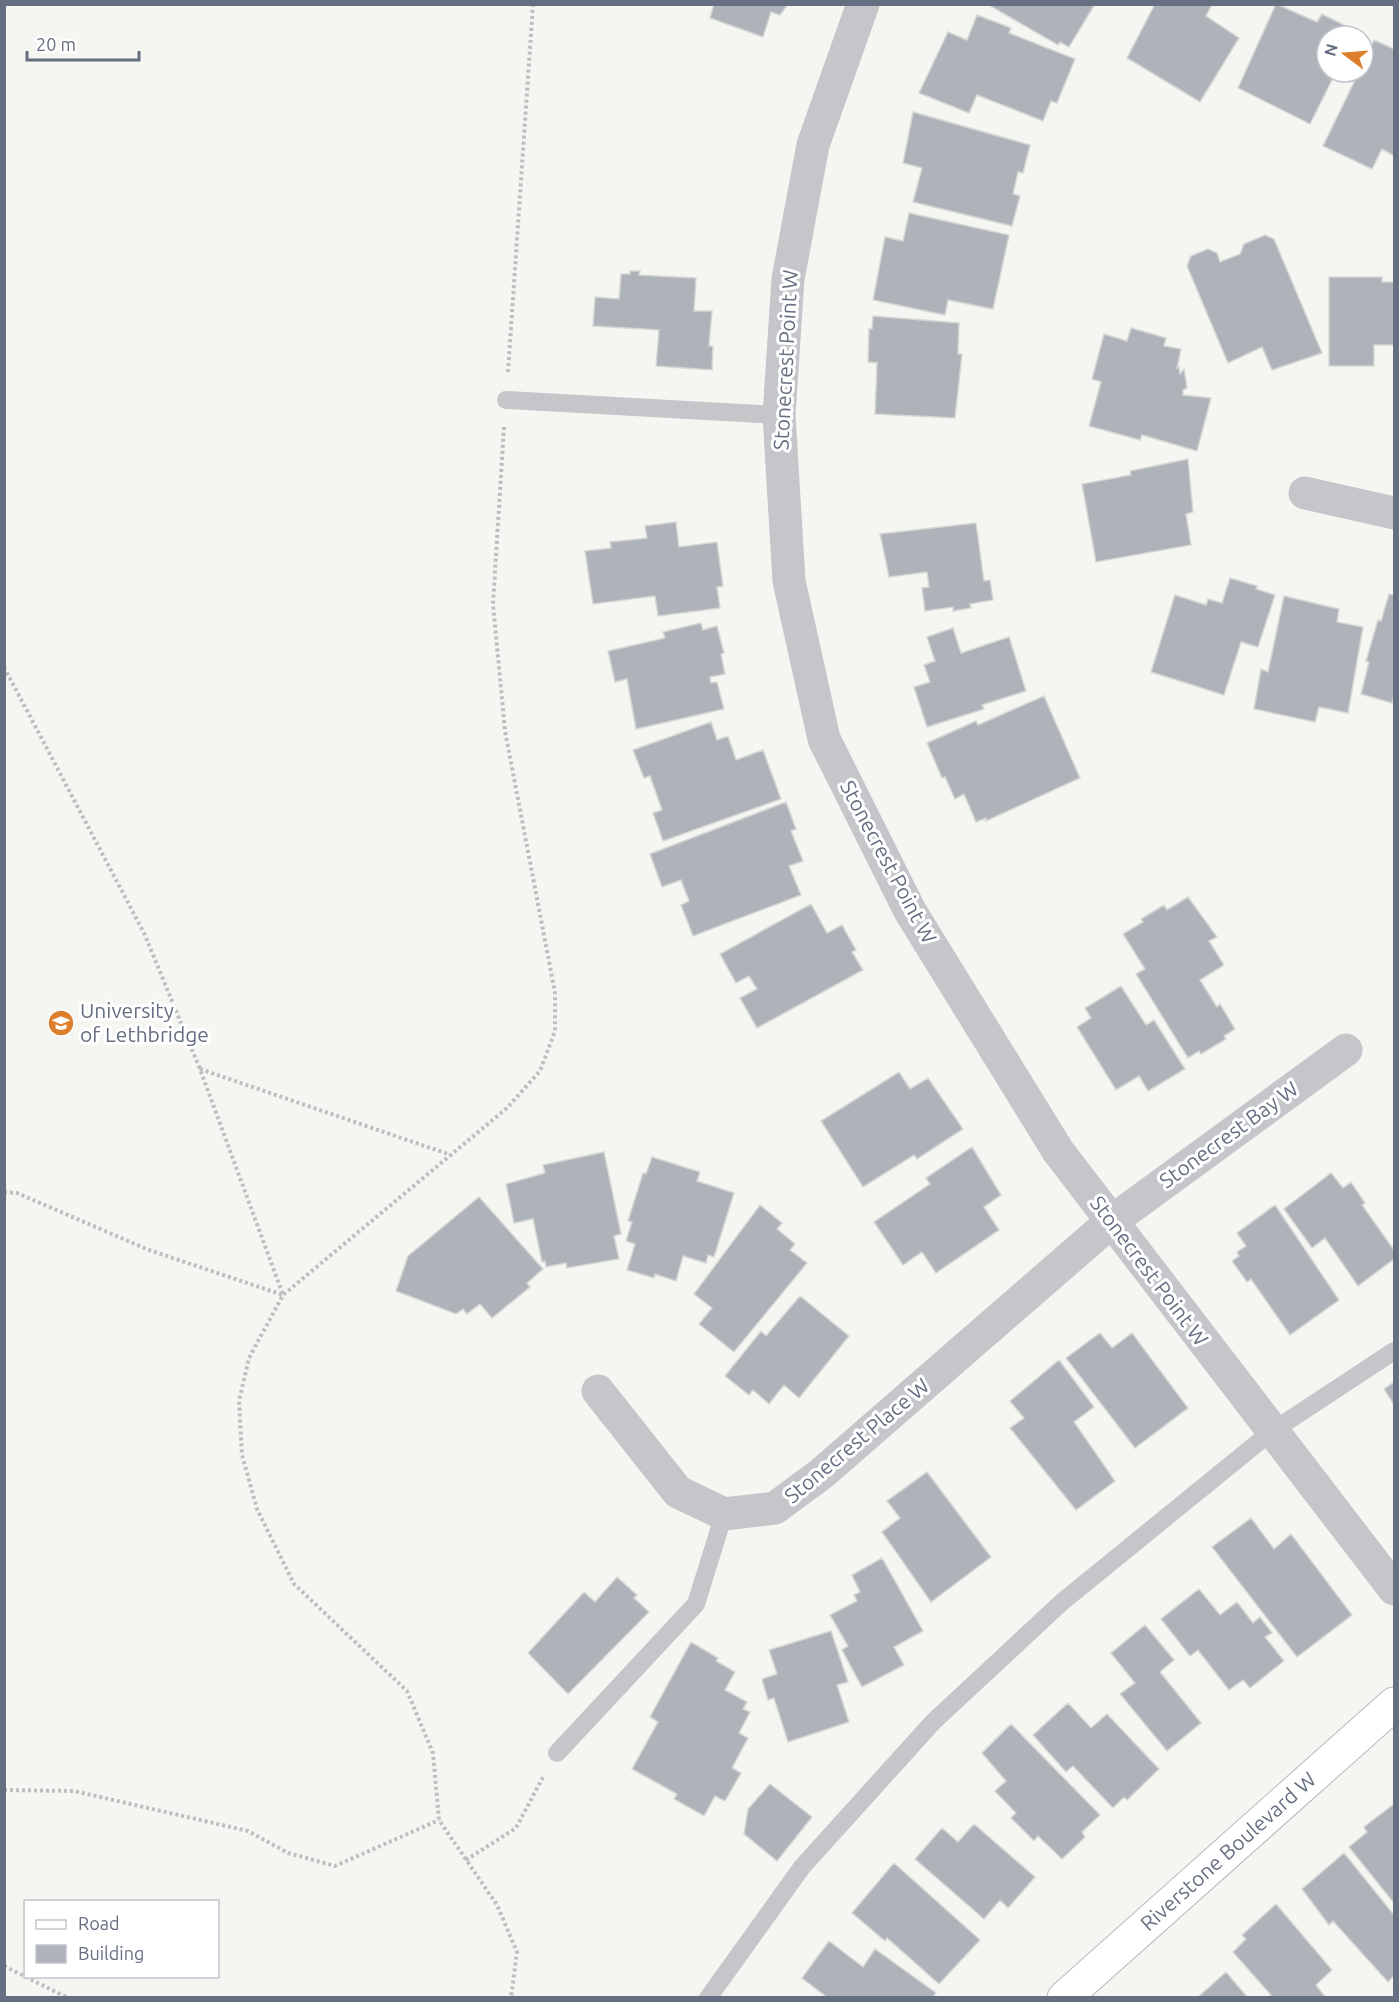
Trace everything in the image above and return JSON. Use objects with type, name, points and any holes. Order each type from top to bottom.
[{"type":"street","name":"Stonecrest Point W","points":[[863,4],[813,145],[788,279],[779,415],[789,581],[824,739],[910,911],[1058,1151],[1271,1432],[1395,1589]]},
{"type":"street","points":[[1305,493],[1395,513]]},
{"type":"street","name":"Stonecrest Bay W","points":[[1112,1221],[1346,1050]]},
{"type":"street","name":"Stonecrest Place W","points":[[724,1514],[776,1508],[821,1474],[1112,1221]]},
{"type":"street","points":[[598,1392],[678,1492],[724,1514]]},
{"type":"street","name":"Riverstone Boulevard W","points":[[1064,1998],[1395,1704]]},
{"type":"lane","points":[[506,400],[779,415]]},
{"type":"lane","points":[[708,1998],[802,1867],[933,1722],[1062,1602],[1271,1432],[1395,1351]]},
{"type":"lane","points":[[557,1753],[696,1604],[724,1514]]},
{"type":"path","points":[[511,1998],[517,1952],[497,1905],[439,1820],[433,1753],[407,1692],[294,1584],[257,1509],[242,1455],[240,1401],[249,1358],[284,1295],[507,1108],[540,1071],[555,1031],[555,993],[505,730],[493,603],[533,4]]},
{"type":"path","points":[[4,667],[144,933],[200,1068],[284,1295]]},
{"type":"path","points":[[200,1068],[451,1155]]},
{"type":"path","points":[[4,1192],[17,1193],[149,1250],[284,1295]]},
{"type":"path","points":[[466,1860],[516,1828],[557,1753]]},
{"type":"path","points":[[4,1790],[74,1791],[248,1831],[288,1853],[335,1866],[439,1820]]},
{"type":"path","points":[[4,1966],[24,1976]]},
{"type":"path","points":[[28,1978],[68,1998]]},
{"type":"building","points":[[714,4],[788,4],[780,15],[771,12],[763,37],[710,18]]},
{"type":"building","points":[[987,4],[1095,4],[1069,47],[1060,42],[1058,45]]},
{"type":"building","points":[[1155,4],[1212,4],[1206,16],[1239,38],[1200,102],[1127,58]]},
{"type":"building","points":[[1276,4],[1317,22],[1322,14],[1342,24],[1315,24],[1315,84],[1330,84],[1310,124],[1238,88]]},
{"type":"building","points":[[977,15],[1011,28],[1009,33],[1075,59],[1057,103],[1051,101],[1043,121],[977,95],[969,113],[919,93],[948,32],[967,40]]},
{"type":"building","points":[[1375,40],[1394,49],[1394,156],[1382,149],[1372,169],[1323,146],[1353,84],[1375,84]]},
{"type":"building","points":[[913,112],[1030,145],[1023,173],[1018,172],[1013,194],[1020,196],[1012,226],[913,202],[922,168],[903,163]]},
{"type":"building","points":[[909,213],[1009,235],[993,309],[948,300],[945,315],[873,300],[885,237],[903,241]]},
{"type":"building","points":[[1265,235],[1274,239],[1322,353],[1272,370],[1262,347],[1228,363],[1187,266],[1191,256],[1208,249],[1217,253],[1220,262],[1240,254],[1244,244]]},
{"type":"building","points":[[630,271],[640,271],[639,275],[696,278],[694,311],[712,311],[709,346],[713,346],[712,370],[656,366],[659,330],[593,326],[595,297],[619,299],[621,274],[630,274]]},
{"type":"building","points":[[1329,277],[1382,277],[1382,282],[1394,282],[1394,345],[1374,345],[1374,366],[1329,366]]},
{"type":"building","points":[[873,316],[959,323],[958,354],[962,354],[955,418],[875,414],[877,363],[868,362],[869,329],[872,329]]},
{"type":"building","points":[[1131,328],[1166,338],[1164,346],[1181,349],[1177,368],[1179,367],[1180,374],[1184,369],[1187,388],[1183,390],[1183,395],[1211,398],[1197,451],[1142,435],[1140,440],[1089,426],[1101,382],[1092,379],[1104,334],[1127,341]]},
{"type":"building","points":[[1188,459],[1193,512],[1186,514],[1191,545],[1096,562],[1082,484],[1131,475],[1130,471]]},
{"type":"building","points":[[676,522],[679,547],[717,542],[723,586],[717,587],[720,608],[658,616],[655,596],[593,604],[585,551],[611,548],[610,542],[647,538],[645,526]]},
{"type":"building","points":[[976,523],[984,581],[990,580],[993,600],[970,604],[971,608],[953,611],[953,607],[925,611],[922,588],[929,587],[927,572],[889,577],[880,534]]},
{"type":"building","points":[[1230,578],[1257,586],[1256,589],[1275,595],[1258,647],[1241,642],[1224,695],[1151,672],[1175,595],[1206,605],[1208,599],[1222,603]]},
{"type":"building","points":[[1389,594],[1394,595],[1394,695],[1392,703],[1361,694],[1369,662],[1366,661],[1378,620],[1381,621]]},
{"type":"building","points":[[1284,596],[1339,609],[1337,622],[1363,627],[1348,713],[1319,707],[1315,722],[1254,709],[1261,669],[1268,672]]},
{"type":"building","points":[[701,623],[703,630],[717,626],[724,653],[721,654],[725,674],[710,677],[711,683],[717,682],[724,709],[636,729],[627,679],[615,682],[608,651],[665,638],[663,632]]},
{"type":"building","points":[[953,628],[961,653],[1009,637],[1026,691],[982,705],[984,709],[927,727],[914,687],[930,682],[924,665],[935,661],[927,637]]},
{"type":"building","points":[[1044,696],[1080,778],[986,821],[986,818],[976,822],[964,794],[955,799],[945,777],[942,778],[927,743],[976,721],[978,725]]},
{"type":"building","points":[[711,722],[717,740],[728,736],[736,760],[763,750],[781,799],[663,841],[653,813],[662,810],[650,776],[644,778],[633,750]]},
{"type":"building","points":[[786,802],[796,829],[791,831],[803,861],[789,866],[801,895],[693,936],[681,905],[689,901],[681,880],[662,887],[650,854]]},
{"type":"building","points":[[1188,897],[1217,937],[1209,941],[1224,965],[1200,980],[1217,1007],[1220,1004],[1235,1029],[1224,1036],[1226,1039],[1201,1054],[1199,1051],[1188,1058],[1136,974],[1145,969],[1123,934],[1143,922],[1141,919],[1164,905],[1167,910]]},
{"type":"building","points":[[811,904],[827,933],[842,925],[856,950],[852,952],[863,970],[757,1028],[740,998],[757,989],[749,976],[736,983],[720,954]]},
{"type":"building","points":[[1121,986],[1146,1025],[1154,1020],[1185,1069],[1148,1091],[1139,1076],[1116,1090],[1077,1027],[1091,1018],[1085,1008]]},
{"type":"building","points":[[899,1072],[910,1089],[928,1078],[963,1129],[917,1159],[914,1155],[863,1187],[821,1121]]},
{"type":"building","points":[[972,1147],[1001,1195],[984,1207],[999,1230],[936,1273],[922,1252],[903,1265],[874,1222],[930,1184],[926,1178]]},
{"type":"building","points":[[604,1152],[621,1234],[614,1236],[619,1259],[567,1268],[566,1263],[546,1267],[545,1261],[542,1262],[533,1219],[514,1223],[506,1184],[545,1173],[543,1165]]},
{"type":"building","points":[[652,1157],[700,1172],[697,1181],[734,1193],[714,1257],[708,1255],[706,1263],[683,1256],[676,1281],[655,1274],[654,1278],[627,1270],[635,1244],[626,1241],[632,1222],[628,1221],[643,1173],[646,1174]]},
{"type":"building","points":[[1331,1173],[1343,1188],[1351,1182],[1365,1203],[1362,1205],[1394,1250],[1394,1259],[1358,1286],[1325,1238],[1312,1248],[1284,1209]]},
{"type":"building","points":[[479,1197],[543,1269],[527,1283],[530,1287],[492,1318],[480,1304],[467,1314],[463,1309],[456,1314],[396,1291],[408,1256]]},
{"type":"building","points":[[760,1205],[782,1223],[777,1229],[795,1244],[790,1250],[807,1263],[734,1352],[699,1324],[712,1308],[694,1294]]},
{"type":"building","points":[[1275,1205],[1339,1300],[1290,1335],[1251,1279],[1247,1282],[1232,1261],[1239,1256],[1237,1252],[1246,1246],[1237,1233]]},
{"type":"building","points":[[800,1296],[849,1336],[799,1398],[784,1385],[769,1404],[753,1390],[749,1395],[725,1376],[761,1331],[766,1336]]},
{"type":"building","points":[[1100,1333],[1112,1348],[1132,1333],[1188,1408],[1135,1448],[1066,1358]]},
{"type":"building","points":[[1059,1360],[1094,1407],[1074,1422],[1115,1481],[1076,1510],[1010,1428],[1024,1418],[1010,1401]]},
{"type":"building","points":[[1394,1382],[1394,1405],[1384,1389]]},
{"type":"building","points":[[927,1472],[991,1557],[931,1602],[882,1532],[900,1518],[887,1501]]},
{"type":"building","points":[[1251,1518],[1274,1549],[1291,1534],[1352,1615],[1297,1657],[1212,1547]]},
{"type":"building","points":[[882,1558],[923,1631],[894,1647],[904,1665],[862,1687],[842,1650],[848,1646],[830,1615],[857,1601],[854,1595],[860,1592],[852,1575]]},
{"type":"building","points":[[617,1577],[637,1595],[634,1598],[649,1612],[568,1694],[528,1653],[584,1592],[595,1602]]},
{"type":"building","points":[[1199,1589],[1220,1615],[1237,1602],[1253,1623],[1260,1617],[1272,1633],[1265,1637],[1284,1661],[1250,1688],[1243,1680],[1229,1690],[1198,1650],[1190,1656],[1161,1619]]},
{"type":"building","points":[[1145,1625],[1174,1660],[1160,1672],[1201,1723],[1167,1751],[1120,1694],[1135,1683],[1111,1653]]},
{"type":"building","points":[[831,1631],[848,1682],[837,1685],[849,1722],[788,1742],[774,1698],[768,1700],[762,1679],[777,1674],[769,1650]]},
{"type":"building","points":[[691,1642],[718,1658],[716,1661],[735,1672],[725,1690],[747,1702],[743,1709],[750,1712],[739,1733],[748,1738],[732,1768],[741,1773],[725,1801],[715,1796],[704,1816],[674,1799],[677,1794],[632,1769],[658,1722],[650,1717]]},
{"type":"building","points":[[1068,1703],[1091,1728],[1107,1714],[1159,1769],[1127,1800],[1124,1797],[1113,1808],[1073,1766],[1066,1772],[1033,1735]]},
{"type":"building","points":[[1011,1724],[1100,1815],[1082,1832],[1085,1837],[1062,1859],[1038,1836],[1034,1841],[1011,1818],[1016,1813],[995,1791],[1006,1781],[982,1753]]},
{"type":"building","points":[[770,1784],[812,1817],[777,1861],[744,1834],[748,1809]]},
{"type":"building","points":[[1394,1804],[1394,1903],[1349,1847],[1367,1832],[1364,1827]]},
{"type":"building","points":[[974,1824],[1035,1877],[1008,1908],[1000,1900],[984,1919],[915,1859],[942,1828],[958,1842]]},
{"type":"building","points":[[1344,1853],[1394,1915],[1394,1976],[1388,1982],[1333,1921],[1329,1925],[1302,1889]]},
{"type":"building","points":[[894,1863],[980,1940],[939,1984],[887,1938],[885,1941],[852,1913]]},
{"type":"building","points":[[1276,1904],[1332,1970],[1316,1985],[1326,1998],[1268,1998],[1271,1995],[1233,1952],[1246,1939],[1242,1935]]},
{"type":"building","points":[[829,1941],[863,1967],[875,1949],[936,1993],[932,1998],[828,1998],[802,1978]]},
{"type":"building","points":[[1226,1972],[1248,1998],[1197,1998]]},
{"type":"place","name":"University of Lethbridge","points":[[61,1023]]}]
